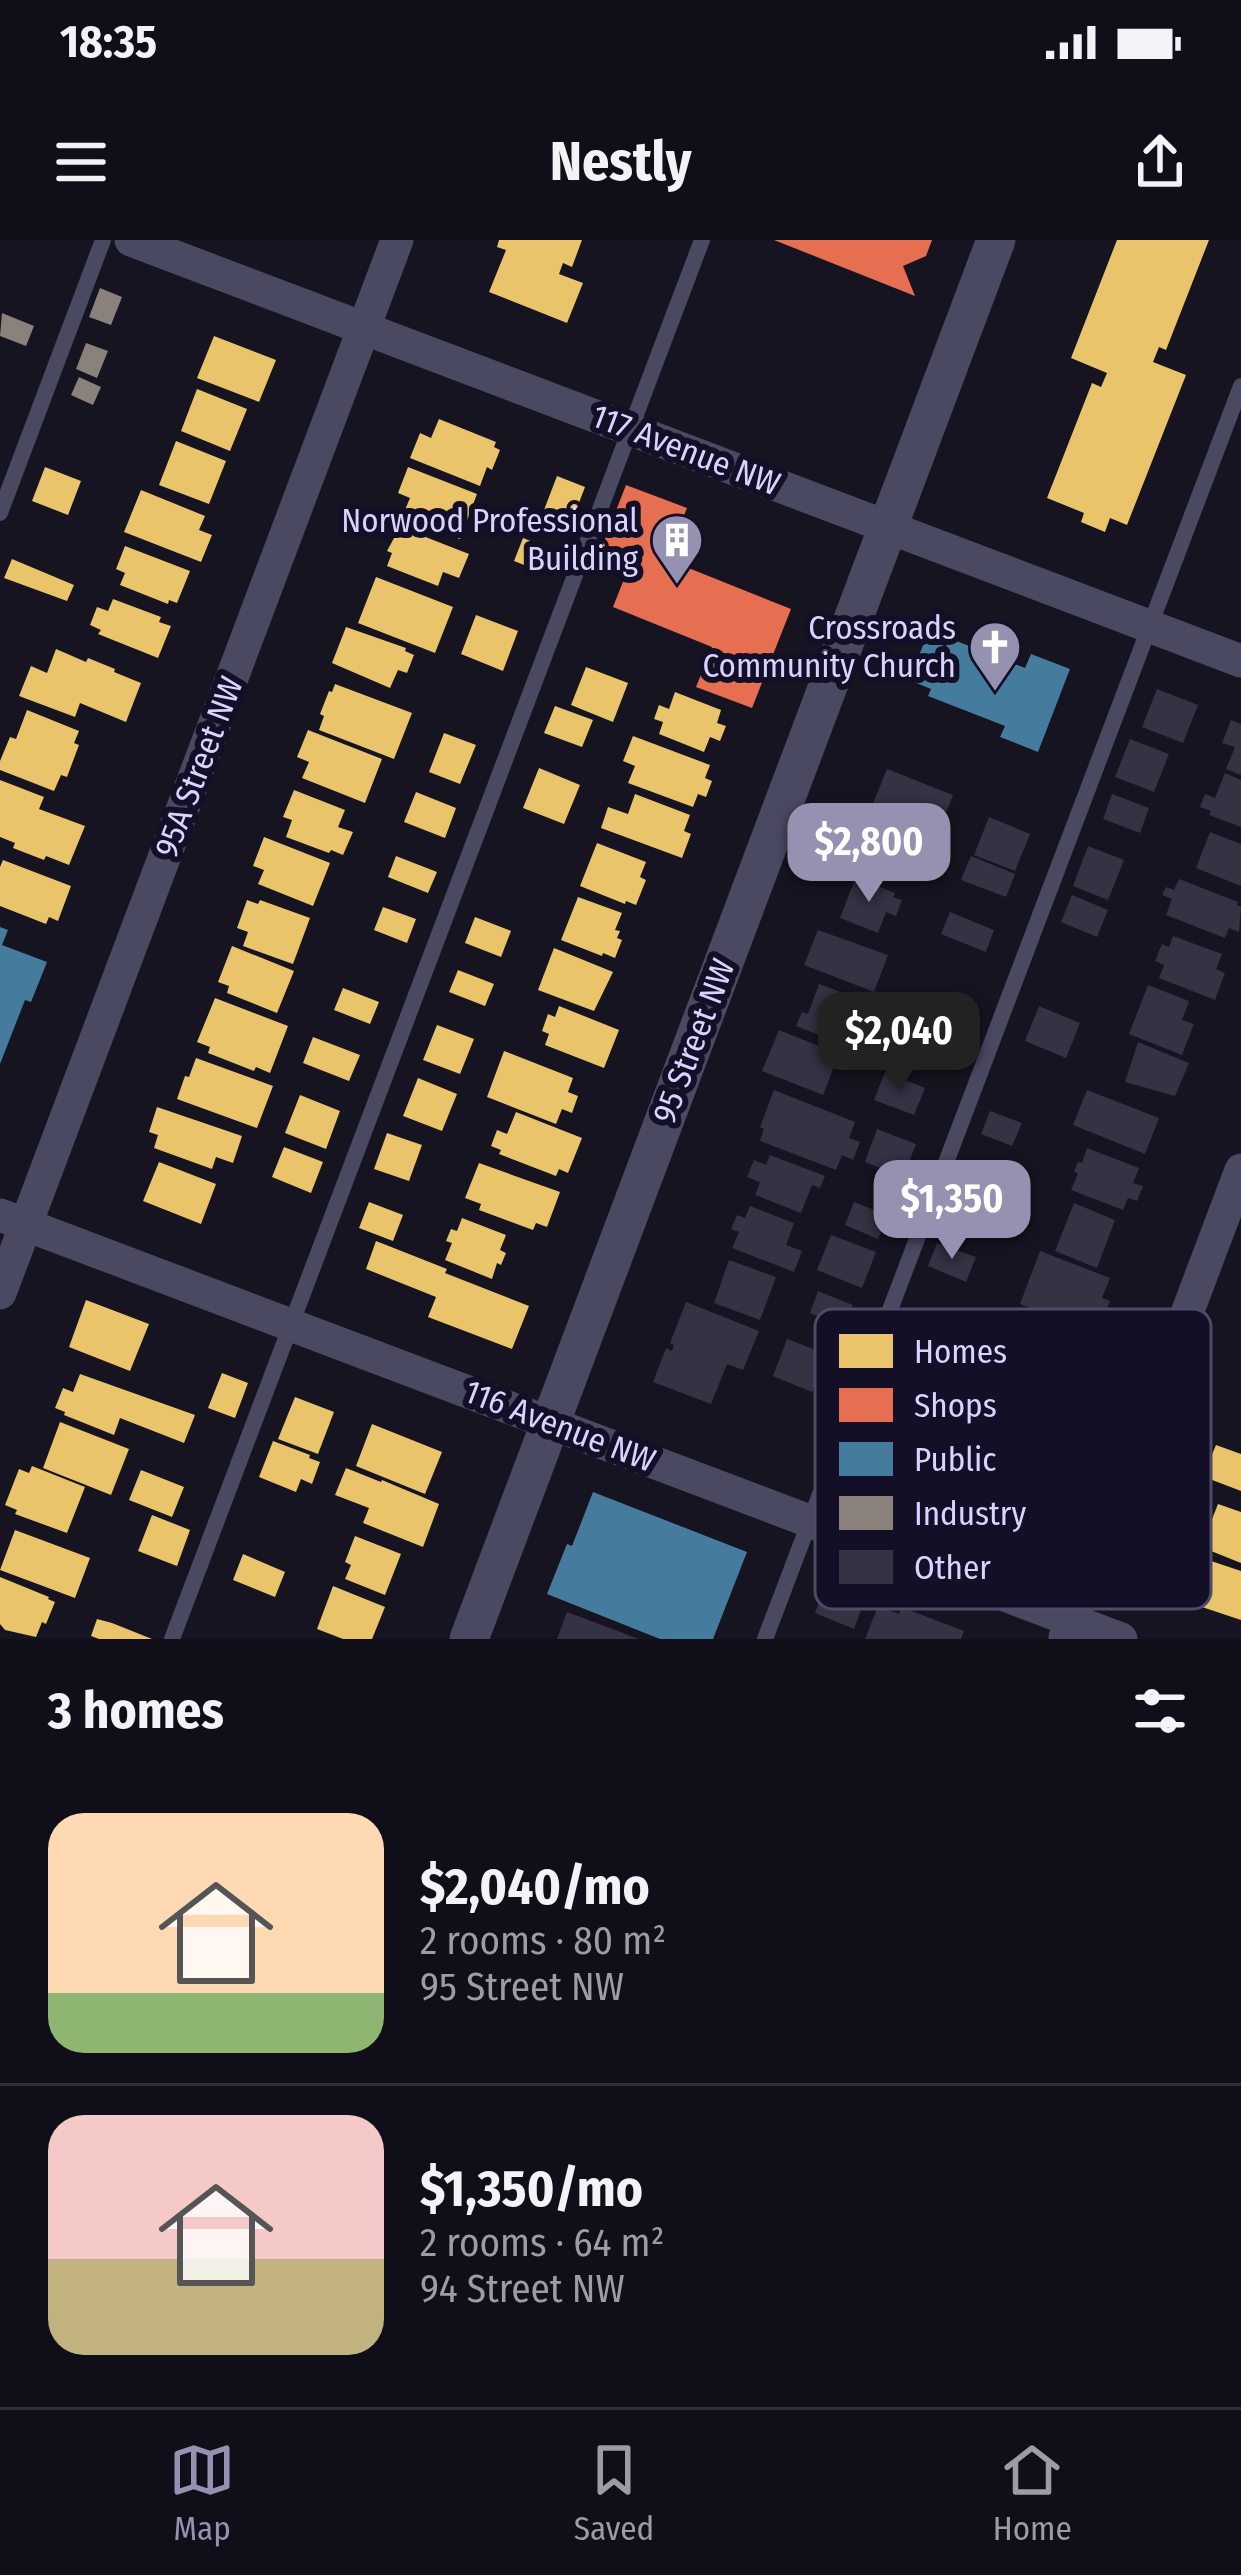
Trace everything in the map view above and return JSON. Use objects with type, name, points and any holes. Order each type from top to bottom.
[{"type":"street","name":"117 Avenue NW","points":[[131,240],[1241,661]]},
{"type":"street","name":"95A Street NW","points":[[0,1293],[13,1220],[397,240]]},
{"type":"street","name":"95 Street NW","points":[[469,1639],[996,240]]},
{"type":"street","points":[[1188,1309],[1241,1170]]},
{"type":"street","name":"116 Avenue NW","points":[[13,1220],[815,1523]]},
{"type":"street","name":"116 Avenue NW","points":[[1017,1609],[1067,1630],[1120,1639]]},
{"type":"lane","points":[[0,513],[104,240]]},
{"type":"lane","points":[[172,1639],[702,240]]},
{"type":"lane","points":[[891,1309],[1241,386]]},
{"type":"lane","points":[[765,1639],[815,1508]]},
{"type":"building: Homes","points":[[499,240],[582,240],[572,267],[563,263],[559,274],[583,283],[567,323],[489,292],[506,250],[497,247]]},
{"type":"building: Homes","points":[[1117,240],[1209,240],[1166,350],[1159,347],[1153,362],[1186,375],[1127,525],[1110,518],[1105,532],[1081,522],[1084,513],[1047,498],[1092,383],[1101,387],[1107,373],[1071,358]]},
{"type":"building: Homes","points":[[214,336],[276,360],[259,402],[197,378]]},
{"type":"building: Homes","points":[[197,389],[247,409],[230,451],[181,431]]},
{"type":"building: Homes","points":[[439,419],[496,442],[494,447],[500,450],[480,486],[410,458],[420,433],[431,438]]},
{"type":"building: Homes","points":[[176,441],[226,461],[209,504],[159,485]]},
{"type":"building: Homes","points":[[45,467],[81,481],[68,515],[32,501]]},
{"type":"building: Homes","points":[[408,467],[477,494],[460,539],[402,517],[410,498],[398,493]]},
{"type":"building: Homes","points":[[557,476],[585,487],[572,521],[544,510]]},
{"type":"building: Homes","points":[[141,490],[205,516],[199,530],[212,535],[201,562],[124,532]]},
{"type":"building: Homes","points":[[400,527],[469,554],[459,578],[443,572],[438,586],[387,566],[392,553],[387,551]]},
{"type":"building: Homes","points":[[523,538],[556,551],[547,574],[514,561]]},
{"type":"building: Homes","points":[[125,546],[190,571],[177,603],[169,600],[168,604],[120,585],[125,573],[116,569]]},
{"type":"building: Homes","points":[[12,559],[74,585],[67,601],[4,578]]},
{"type":"building: Homes","points":[[376,577],[453,607],[435,653],[358,623]]},
{"type":"building: Homes","points":[[113,599],[161,617],[159,622],[171,626],[158,658],[98,634],[101,630],[90,625],[97,607],[108,611]]},
{"type":"building: Homes","points":[[476,615],[518,631],[503,671],[461,654]]},
{"type":"building: Homes","points":[[346,627],[406,648],[414,655],[407,673],[398,670],[390,688],[332,663]]},
{"type":"building: Homes","points":[[56,649],[141,683],[126,722],[80,703],[75,717],[19,696],[31,666],[47,673]]},
{"type":"building: Homes","points":[[586,667],[628,683],[613,722],[571,705]]},
{"type":"building: Homes","points":[[335,684],[412,713],[394,759],[319,730],[324,716],[320,714]]},
{"type":"building: Homes","points":[[675,692],[721,710],[717,723],[726,726],[720,741],[710,737],[704,752],[659,734],[663,722],[654,719],[659,705],[669,709]]},
{"type":"building: Homes","points":[[555,706],[593,720],[582,747],[544,733]]},
{"type":"building: Homes","points":[[27,710],[79,731],[67,777],[61,775],[54,791],[0,770],[10,737],[16,739]]},
{"type":"building: Homes","points":[[308,730],[382,759],[365,803],[302,778],[309,762],[297,757]]},
{"type":"building: Homes","points":[[444,733],[476,745],[460,784],[429,772]]},
{"type":"building: Homes","points":[[633,736],[710,765],[705,778],[712,781],[706,797],[698,794],[693,807],[628,783],[635,766],[623,761]]},
{"type":"building: Homes","points":[[539,768],[580,785],[564,824],[523,808]]},
{"type":"building: Homes","points":[[0,780],[44,797],[39,809],[85,826],[69,865],[13,848],[15,843],[0,837]]},
{"type":"building: Homes","points":[[294,790],[345,810],[338,827],[353,832],[343,855],[286,837],[292,820],[283,817]]},
{"type":"building: Homes","points":[[416,792],[456,808],[445,838],[404,822]]},
{"type":"building: Homes","points":[[635,794],[690,815],[684,831],[691,834],[682,858],[601,828],[608,807],[628,814]]},
{"type":"building: Homes","points":[[264,837],[330,863],[313,906],[258,884],[264,870],[253,866]]},
{"type":"building: Homes","points":[[597,843],[646,862],[640,877],[646,880],[636,905],[580,886]]},
{"type":"building: Homes","points":[[396,856],[437,872],[428,893],[388,877]]},
{"type":"building: Homes","points":[[3,860],[71,886],[58,921],[49,917],[46,924],[0,906]]},
{"type":"building: Homes","points":[[578,897],[622,913],[615,930],[622,940],[615,958],[561,940]]},
{"type":"building: Homes","points":[[247,900],[310,918],[293,964],[243,946],[248,932],[237,928]]},
{"type":"building: Homes","points":[[383,907],[416,919],[407,943],[374,930]]},
{"type":"building: Homes","points":[[475,917],[511,931],[501,957],[465,943]]},
{"type":"building: Homes","points":[[232,946],[294,971],[277,1013],[227,993],[229,986],[218,982]]},
{"type":"building: Homes","points":[[554,948],[613,972],[594,1011],[538,990]]},
{"type":"building: Homes","points":[[458,970],[494,984],[485,1006],[449,992]]},
{"type":"building: Homes","points":[[343,988],[379,1002],[370,1024],[334,1010]]},
{"type":"building: Homes","points":[[215,998],[288,1026],[270,1073],[208,1053],[210,1047],[197,1042]]},
{"type":"building: Homes","points":[[559,1006],[619,1030],[604,1068],[545,1045],[549,1034],[542,1031],[548,1014],[555,1017]]},
{"type":"building: Homes","points":[[437,1025],[474,1039],[460,1074],[423,1060]]},
{"type":"building: Homes","points":[[313,1037],[360,1055],[349,1081],[303,1063]]},
{"type":"building: Homes","points":[[504,1051],[573,1078],[568,1092],[578,1096],[572,1113],[562,1109],[556,1124],[487,1097]]},
{"type":"building: Homes","points":[[196,1058],[273,1086],[257,1128],[177,1099]]},
{"type":"building: Homes","points":[[418,1078],[457,1094],[442,1131],[403,1116]]},
{"type":"building: Homes","points":[[300,1095],[340,1111],[326,1149],[285,1133]]},
{"type":"building: Homes","points":[[157,1107],[242,1136],[233,1163],[216,1157],[212,1169],[154,1148],[158,1135],[149,1132]]},
{"type":"building: Homes","points":[[516,1112],[582,1138],[568,1173],[559,1169],[556,1176],[499,1154],[501,1150],[491,1146],[497,1130],[507,1134]]},
{"type":"building: Homes","points":[[387,1133],[422,1145],[409,1181],[374,1169]]},
{"type":"building: Homes","points":[[284,1147],[323,1162],[311,1193],[272,1177]]},
{"type":"building: Homes","points":[[159,1162],[216,1184],[201,1224],[143,1201]]},
{"type":"building: Homes","points":[[479,1163],[560,1192],[547,1227],[536,1223],[533,1230],[479,1210],[481,1204],[465,1198]]},
{"type":"building: Homes","points":[[369,1202],[403,1215],[393,1241],[359,1228]]},
{"type":"building: Homes","points":[[462,1218],[506,1235],[500,1250],[506,1253],[492,1279],[445,1260],[452,1243],[446,1241]]},
{"type":"building: Homes","points":[[376,1241],[529,1306],[512,1349],[428,1317],[436,1297],[366,1269]]},
{"type":"building: Homes","points":[[86,1300],[149,1324],[130,1371],[69,1347]]},
{"type":"building: Homes","points":[[222,1373],[248,1383],[235,1418],[208,1408]]},
{"type":"building: Homes","points":[[80,1374],[195,1415],[184,1443],[120,1418],[114,1435],[64,1415],[55,1408],[63,1388],[73,1392]]},
{"type":"building: Homes","points":[[295,1397],[334,1412],[318,1454],[278,1439]]},
{"type":"building: Homes","points":[[60,1422],[129,1449],[111,1495],[43,1468]]},
{"type":"building: Homes","points":[[372,1424],[442,1452],[425,1494],[356,1466]]},
{"type":"building: Homes","points":[[273,1441],[320,1462],[312,1484],[301,1479],[296,1492],[259,1477]]},
{"type":"building: Homes","points":[[1216,1445],[1241,1454],[1241,1491],[1211,1480]]},
{"type":"building: Homes","points":[[32,1466],[85,1487],[67,1533],[15,1514],[17,1510],[5,1505],[19,1469],[29,1473]]},
{"type":"building: Homes","points":[[346,1468],[439,1504],[423,1547],[363,1523],[369,1508],[335,1495]]},
{"type":"building: Homes","points":[[141,1470],[184,1487],[172,1517],[129,1500]]},
{"type":"building: Homes","points":[[1218,1504],[1241,1512],[1241,1563],[1211,1551],[1211,1522]]},
{"type":"building: Homes","points":[[152,1515],[190,1530],[177,1566],[138,1551]]},
{"type":"building: Homes","points":[[15,1530],[90,1558],[75,1598],[0,1570]]},
{"type":"building: Homes","points":[[355,1536],[401,1554],[385,1595],[345,1579],[351,1565],[345,1562]]},
{"type":"building: Homes","points":[[243,1554],[285,1572],[275,1597],[233,1580]]},
{"type":"building: Homes","points":[[1211,1561],[1241,1571],[1241,1620],[1208,1609]]},
{"type":"building: Homes","points":[[0,1577],[55,1602],[36,1637],[5,1630],[0,1624]]},
{"type":"building: Homes","points":[[333,1586],[385,1607],[372,1639],[343,1639],[317,1629]]},
{"type":"building: Homes","points":[[97,1619],[152,1639],[99,1639],[91,1636]]},
{"type":"building: Shops","points":[[774,240],[932,240],[926,256],[903,266],[915,296]]},
{"type":"building: Shops","name":"Norwood Professional Building","points":[[626,485],[687,508],[666,559],[791,609],[752,708],[696,687],[712,647],[613,607],[630,564],[600,552]]},
{"type":"building: Public","name":"Crossroads Community Church","points":[[926,638],[946,647],[949,638],[1025,668],[1031,654],[1070,669],[1038,752],[1000,737],[1005,726],[928,696],[931,689],[909,680]]},
{"type":"building: Public","points":[[0,927],[8,930],[2,945],[47,962],[31,1002],[25,1000],[0,1064]]},
{"type":"building: Public","points":[[593,1492],[747,1552],[713,1639],[660,1639],[547,1594]]},
{"type":"building: Industry","points":[[100,288],[122,297],[111,325],[89,317]]},
{"type":"building: Industry","points":[[2,313],[34,326],[26,346],[0,336]]},
{"type":"building: Industry","points":[[86,343],[108,351],[97,378],[76,369]]},
{"type":"building: Industry","points":[[79,377],[101,387],[93,405],[71,395]]},
{"type":"building: Other","points":[[1157,689],[1198,705],[1183,743],[1142,727]]},
{"type":"building: Other","points":[[1231,720],[1241,724],[1241,775],[1226,769],[1235,747],[1222,743]]},
{"type":"building: Other","points":[[1130,739],[1169,754],[1154,792],[1115,777]]},
{"type":"building: Other","points":[[887,769],[953,795],[942,823],[932,819],[925,836],[870,811]]},
{"type":"building: Other","points":[[1225,773],[1241,780],[1241,827],[1200,807],[1205,794],[1215,798]]},
{"type":"building: Other","points":[[1112,794],[1149,808],[1140,833],[1103,819]]},
{"type":"building: Other","points":[[861,817],[940,848],[928,879],[913,874],[911,881],[856,860],[861,847],[851,843]]},
{"type":"building: Other","points":[[989,817],[1030,834],[1015,871],[974,855]]},
{"type":"building: Other","points":[[1210,832],[1241,844],[1241,886],[1196,868]]},
{"type":"building: Other","points":[[1088,846],[1124,860],[1108,900],[1073,886]]},
{"type":"building: Other","points":[[971,856],[1015,874],[1006,897],[961,880]]},
{"type":"building: Other","points":[[856,877],[902,900],[896,916],[886,912],[878,933],[840,918]]},
{"type":"building: Other","points":[[1179,879],[1238,902],[1239,932],[1229,928],[1225,938],[1166,915],[1172,899],[1162,895],[1166,887],[1174,890]]},
{"type":"building: Other","points":[[1072,895],[1108,910],[1097,937],[1061,922]]},
{"type":"building: Other","points":[[950,912],[994,930],[986,952],[941,934]]},
{"type":"building: Other","points":[[818,930],[888,955],[874,992],[804,965]]},
{"type":"building: Other","points":[[1173,936],[1222,954],[1216,969],[1225,973],[1215,1000],[1159,978],[1164,965],[1155,961],[1162,944],[1169,947]]},
{"type":"building: Other","points":[[819,984],[865,1001],[847,1046],[796,1026],[802,1012],[808,1014]]},
{"type":"building: Other","points":[[1148,985],[1189,1001],[1182,1020],[1194,1024],[1182,1055],[1129,1034]]},
{"type":"building: Other","points":[[1039,1006],[1080,1023],[1066,1058],[1025,1041]]},
{"type":"building: Other","points":[[779,1030],[839,1054],[823,1095],[762,1071]]},
{"type":"building: Other","points":[[1138,1042],[1189,1063],[1175,1096],[1125,1082]]},
{"type":"building: Other","points":[[885,1072],[925,1088],[914,1115],[874,1100]]},
{"type":"building: Other","points":[[774,1090],[855,1122],[849,1138],[860,1142],[853,1160],[842,1155],[836,1170],[760,1141],[764,1129],[760,1127]]},
{"type":"building: Other","points":[[1087,1090],[1159,1118],[1145,1154],[1073,1125]]},
{"type":"building: Other","points":[[990,1111],[1022,1123],[1012,1146],[981,1134]]},
{"type":"building: Other","points":[[877,1129],[916,1144],[903,1177],[865,1162]]},
{"type":"building: Other","points":[[1087,1148],[1139,1168],[1133,1183],[1143,1186],[1137,1201],[1128,1198],[1123,1210],[1071,1190],[1078,1173],[1074,1172]]},
{"type":"building: Other","points":[[770,1155],[825,1176],[820,1188],[812,1185],[801,1213],[755,1195],[760,1182],[747,1177],[754,1160],[766,1165]]},
{"type":"building: Other","points":[[975,1179],[1017,1195],[1004,1231],[962,1215]]},
{"type":"building: Other","points":[[854,1202],[887,1215],[878,1239],[845,1225]]},
{"type":"building: Other","points":[[1074,1203],[1115,1220],[1097,1268],[1055,1251]]},
{"type":"building: Other","points":[[750,1206],[794,1223],[786,1245],[802,1251],[794,1272],[732,1248],[739,1232],[731,1229],[737,1215],[745,1218]]},
{"type":"building: Other","points":[[831,1235],[876,1252],[862,1288],[817,1270]]},
{"type":"building: Other","points":[[937,1243],[976,1257],[966,1282],[928,1266]]},
{"type":"building: Other","points":[[1040,1251],[1110,1278],[1102,1298],[1110,1301],[1107,1309],[1033,1309],[1020,1304]]},
{"type":"building: Other","points":[[729,1260],[776,1277],[760,1320],[714,1303]]},
{"type":"building: Other","points":[[818,1291],[853,1305],[851,1309],[810,1313]]},
{"type":"building: Other","points":[[686,1302],[759,1331],[743,1370],[727,1364],[711,1404],[653,1382],[666,1348],[672,1351],[670,1343]]},
{"type":"building: Other","points":[[787,1339],[815,1350],[812,1392],[773,1376]]},
{"type":"building: Other","points":[[817,1609],[861,1609],[854,1629],[815,1613]]},
{"type":"building: Other","points":[[877,1609],[899,1614],[906,1609],[964,1631],[961,1639],[865,1639]]},
{"type":"building: Other","points":[[567,1612],[639,1639],[557,1639]]},
{"type":"place","name":"Norwood Professional Building","points":[[677,586]]},
{"type":"place","name":"Crossroads Community Church","points":[[995,693]]}]
